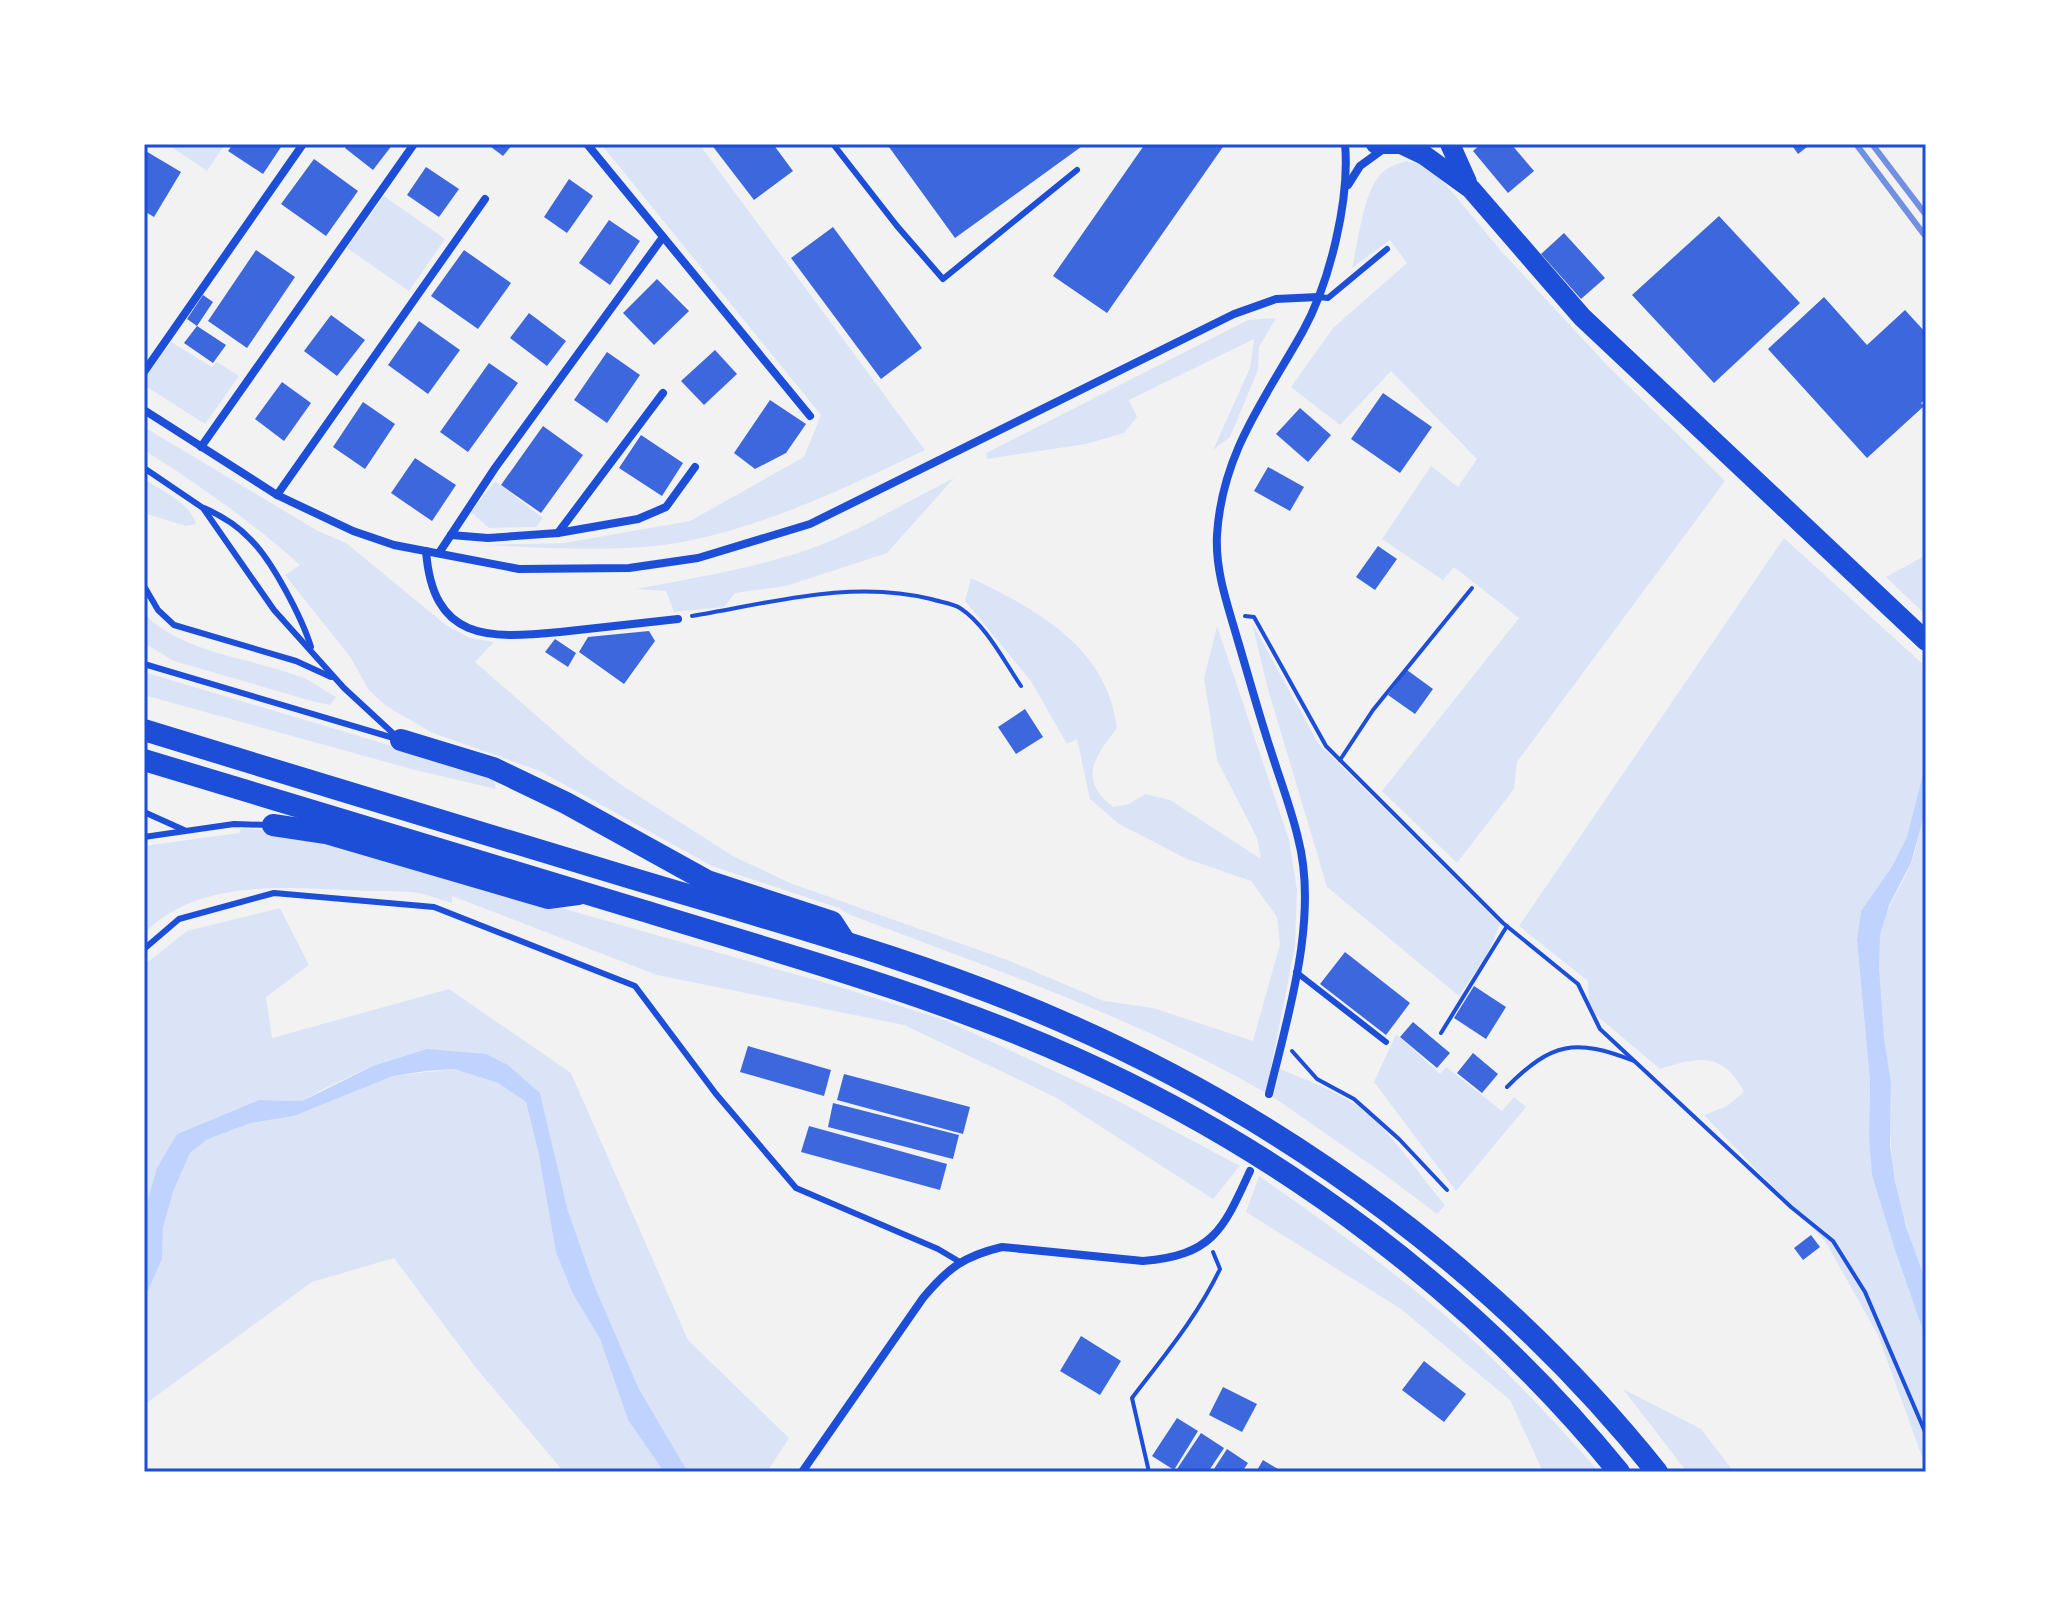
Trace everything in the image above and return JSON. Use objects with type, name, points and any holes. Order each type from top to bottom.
[{"type":"highway","points":[[144,730],[845,942],[938,973],[1064,1023],[1228,1106],[1303,1152],[1420,1237],[1513,1317],[1575,1380],[1657,1472]]},
{"type":"highway","points":[[401,740],[493,768],[566,803],[707,881],[832,922],[845,942]]},
{"type":"highway","points":[[144,760],[812,963],[974,1017],[1080,1060],[1182,1112],[1289,1176],[1406,1262],[1464,1311],[1542,1385],[1619,1472]]},
{"type":"highway","points":[[273,825],[326,833],[548,898],[583,893]]},
{"type":"main road","points":[[1392,144],[1424,155],[1471,189],[1582,317],[1926,641]]},
{"type":"main road","points":[[1450,144],[1471,189]]},
{"type":"street","points":[[144,372],[303,144]]},
{"type":"street","points":[[201,447],[414,144]]},
{"type":"street","points":[[587,144],[810,416]]},
{"type":"street","points":[[1269,1094],[1300,951],[1305,888],[1299,839],[1230,614],[1217,556],[1217,536],[1224,490],[1249,421],[1304,329],[1326,277],[1345,189],[1345,144]]},
{"type":"street","points":[[1345,189],[1369,157],[1392,144]]},
{"type":"street","points":[[277,495],[485,199]]},
{"type":"street","points":[[439,553],[495,468],[663,237]]},
{"type":"street","points":[[144,410],[277,495],[353,531],[394,545],[519,569],[629,568],[698,558],[810,524],[1234,314],[1276,299],[1318,297]]},
{"type":"street","points":[[558,533],[663,393]]},
{"type":"street","points":[[451,535],[488,538],[558,533],[638,519],[666,507],[695,467]]},
{"type":"street","points":[[426,551],[427,573],[435,595],[447,613],[475,632],[515,636],[678,619]]},
{"type":"street","points":[[802,1472],[923,1298],[942,1275],[960,1262],[1002,1247],[1143,1261],[1176,1257],[1209,1242],[1230,1215],[1250,1171]]},
{"type":"lane","points":[[833,144],[943,279],[1077,170]]},
{"type":"lane","points":[[1318,297],[1328,298],[1387,249]]},
{"type":"lane","points":[[144,468],[203,508],[218,514],[251,539],[303,621],[312,650]]},
{"type":"lane","points":[[203,508],[274,610],[338,680],[401,740]]},
{"type":"lane","points":[[144,586],[158,610],[174,625],[296,661],[338,680]]},
{"type":"lane","points":[[145,663],[401,740]]},
{"type":"lane","points":[[144,812],[186,831]]},
{"type":"lane","points":[[144,837],[234,824],[273,825]]},
{"type":"lane","points":[[144,949],[179,919],[274,893],[434,907],[635,986],[716,1094],[796,1188],[938,1249],[960,1262]]},
{"type":"lane","points":[[1296,972],[1386,1042]]},
{"type":"path","points":[[1340,760],[1373,710],[1472,588]]},
{"type":"path","points":[[678,619],[833,593],[871,590],[913,595],[957,606],[970,616],[1021,686]]},
{"type":"path","points":[[1230,614],[1254,617],[1326,746],[1507,926],[1578,984],[1600,1029],[1791,1207],[1833,1241],[1865,1292],[1926,1434]]},
{"type":"path","points":[[1441,1033],[1507,926]]},
{"type":"path","points":[[1282,1041],[1317,1079],[1354,1099],[1399,1139],[1447,1190]]},
{"type":"path","points":[[1507,1087],[1529,1065],[1552,1051],[1580,1047],[1606,1050],[1636,1062]]},
{"type":"path","points":[[1149,1472],[1132,1398],[1193,1320],[1220,1269],[1209,1242]]},
{"type":"shaded area","points":[[167,144],[225,144],[207,171]]},
{"type":"shaded area","points":[[601,144],[699,144],[925,450],[788,511],[715,535],[644,547],[603,549],[480,545],[564,543],[690,521],[804,457],[821,415]]},
{"type":"shaded area","points":[[1407,161],[1432,168],[1502,252],[1606,364],[1725,481],[1517,762],[1514,789],[1457,863],[1382,791],[1519,618],[1454,567],[1443,580],[1382,539],[1431,466],[1458,487],[1477,459],[1391,371],[1340,425],[1291,387],[1333,328],[1407,263],[1390,240],[1352,268],[1373,184],[1385,170]]},
{"type":"shaded area","points":[[384,196],[445,239],[409,291],[347,248]]},
{"type":"shaded area","points":[[1276,318],[1259,347],[1258,370],[1230,437],[1213,450],[1250,368],[1254,339],[1129,400],[1137,417],[1124,433],[1086,444],[987,459],[986,453],[1248,320]]},
{"type":"shaded area","points":[[171,342],[212,367],[217,362],[239,376],[205,424],[144,385],[144,379]]},
{"type":"shaded area","points":[[144,427],[318,531],[346,543],[446,625],[470,638],[494,642],[475,662],[586,759],[733,856],[790,883],[1010,961],[1104,1001],[1153,1008],[1253,1041],[1280,944],[1277,917],[1251,881],[1187,859],[1119,824],[1090,799],[1077,739],[1067,744],[1031,681],[965,601],[971,578],[1044,618],[1084,653],[1111,700],[1117,728],[1093,768],[1095,787],[1113,807],[1129,804],[1145,794],[1170,800],[1261,859],[1257,838],[1217,760],[1204,678],[1217,626],[1289,840],[1297,890],[1295,946],[1266,1093],[1165,1041],[1061,995],[839,908],[712,866],[540,771],[433,733],[386,706],[368,689],[351,658],[285,575],[300,565],[224,504],[144,450]]},
{"type":"shaded area","points":[[954,478],[887,553],[786,586],[735,593],[724,607],[674,612],[666,591],[636,589],[736,569],[809,549],[864,526]]},
{"type":"shaded area","points":[[144,479],[182,504],[196,524],[186,526],[144,513]]},
{"type":"shaded area","points":[[495,481],[543,518],[536,527],[489,528],[471,512]]},
{"type":"shaded area","points":[[1784,538],[1926,667],[1926,763],[1916,807],[1907,837],[1891,868],[1861,911],[1857,940],[1870,1081],[1869,1136],[1898,1259],[1926,1339],[1926,1468],[1878,1335],[1825,1241],[1704,1115],[1727,1106],[1744,1092],[1736,1079],[1727,1069],[1708,1061],[1686,1062],[1660,1069],[1589,1009],[1588,981],[1519,926]]},
{"type":"shaded area","points":[[1926,555],[1926,615],[1886,577]]},
{"type":"shaded area","points":[[144,614],[161,628],[199,647],[304,678],[336,697],[330,705],[315,702],[174,661],[144,643]]},
{"type":"shaded area","points":[[1252,623],[1318,743],[1500,924],[1487,955],[1459,996],[1327,887],[1267,686]]},
{"type":"shaded area","points":[[144,672],[476,771],[493,777],[496,789],[415,770],[144,695]]},
{"type":"shaded area","points":[[1926,808],[1926,1282],[1895,1181],[1891,1087],[1880,1006],[1878,951],[1882,924],[1912,861]]},
{"type":"shaded area","points":[[241,828],[293,832],[833,985],[945,1020],[1114,1099],[1240,1166],[1213,1199],[1055,1097],[904,1025],[657,975],[452,896],[452,903],[402,891],[267,888],[240,891],[188,904],[165,916],[144,934],[144,846],[239,833]]},
{"type":"shaded area","points":[[280,908],[309,965],[266,997],[272,1038],[449,989],[571,1073],[688,1340],[789,1438],[767,1472],[688,1472],[639,1389],[594,1285],[568,1211],[540,1093],[508,1065],[373,1066],[302,1101],[259,1100],[177,1134],[144,1242],[144,965],[187,931]]},
{"type":"shaded area","points":[[1396,1034],[1440,1074],[1446,1067],[1502,1111],[1514,1097],[1526,1107],[1456,1191],[1374,1082]]},
{"type":"shaded area","points":[[454,1069],[498,1083],[526,1102],[573,1294],[600,1339],[628,1420],[664,1472],[564,1472],[476,1368],[394,1258],[312,1282],[144,1405],[144,1300],[162,1259],[163,1228],[173,1192],[190,1153],[208,1139],[251,1123],[294,1116],[393,1076]]},
{"type":"shaded area","points":[[1280,1069],[1338,1094],[1369,1115],[1445,1205],[1437,1214],[1273,1097]]},
{"type":"shaded area","points":[[1259,1176],[1371,1256],[1457,1326],[1520,1386],[1599,1472],[1543,1472],[1510,1400],[1401,1309],[1246,1212]]},
{"type":"shaded area","points":[[1623,1389],[1701,1429],[1734,1472],[1687,1472]]},
{"type":"water","points":[[1926,763],[1926,808],[1911,863],[1889,905],[1880,935],[1879,968],[1891,1084],[1890,1145],[1906,1226],[1926,1282],[1926,1339],[1872,1175],[1870,1081],[1857,940],[1861,911],[1891,868],[1907,837]]},
{"type":"water","points":[[427,1049],[486,1054],[508,1065],[540,1093],[568,1211],[594,1285],[639,1389],[688,1472],[664,1472],[628,1420],[600,1339],[573,1294],[556,1252],[526,1102],[498,1083],[454,1069],[393,1076],[294,1116],[251,1123],[208,1139],[190,1153],[173,1192],[163,1228],[162,1259],[144,1300],[147,1203],[157,1168],[177,1134],[259,1100],[302,1101],[373,1066]]},
{"type":"building","points":[[233,144],[283,144],[263,174],[228,151]]},
{"type":"building","points":[[348,144],[393,144],[373,170],[345,148]]},
{"type":"building","points":[[487,144],[513,144],[503,156]]},
{"type":"building","points":[[711,144],[773,144],[793,171],[754,200]]},
{"type":"building","points":[[893,144],[1085,144],[955,238],[889,147]]},
{"type":"building","points":[[1145,144],[1225,144],[1107,313],[1053,276]]},
{"type":"building","points":[[1481,144],[1511,144],[1534,171],[1508,193],[1473,151]]},
{"type":"building","points":[[1791,144],[1811,144],[1798,154]]},
{"type":"building","points":[[144,150],[181,172],[154,217],[144,211]]},
{"type":"building","points":[[314,159],[358,191],[326,236],[281,204]]},
{"type":"building","points":[[426,167],[459,189],[439,217],[407,195]]},
{"type":"building","points":[[569,179],[593,196],[567,233],[544,217]]},
{"type":"building","points":[[1719,216],[1800,303],[1714,383],[1632,295]]},
{"type":"building","points":[[609,220],[640,241],[610,285],[579,263]]},
{"type":"building","points":[[833,227],[922,348],[881,379],[791,258]]},
{"type":"building","points":[[1564,233],[1605,278],[1581,299],[1541,254]]},
{"type":"building","points":[[256,250],[295,277],[247,348],[208,321]]},
{"type":"building","points":[[464,250],[511,283],[478,329],[431,296]]},
{"type":"building","points":[[657,279],[689,311],[654,345],[623,313]]},
{"type":"building","points":[[203,295],[213,302],[197,326],[187,319]]},
{"type":"building","points":[[1824,297],[1867,345],[1905,310],[1926,333],[1926,398],[1921,403],[1924,406],[1867,458],[1768,349]]},
{"type":"building","points":[[529,313],[566,341],[547,366],[510,338]]},
{"type":"building","points":[[331,315],[365,340],[337,376],[304,351]]},
{"type":"building","points":[[419,321],[460,350],[428,394],[388,365]]},
{"type":"building","points":[[197,326],[226,345],[213,363],[184,343]]},
{"type":"building","points":[[715,350],[737,374],[704,405],[681,381]]},
{"type":"building","points":[[607,352],[640,375],[607,423],[574,400]]},
{"type":"building","points":[[489,363],[518,383],[468,452],[440,432]]},
{"type":"building","points":[[282,382],[311,403],[284,441],[255,419]]},
{"type":"building","points":[[1383,393],[1432,427],[1400,473],[1351,439]]},
{"type":"building","points":[[770,400],[806,424],[786,453],[755,469],[734,453]]},
{"type":"building","points":[[363,402],[395,424],[365,469],[333,447]]},
{"type":"building","points":[[1300,408],[1331,435],[1308,462],[1276,434]]},
{"type":"building","points":[[543,426],[583,455],[541,513],[501,485]]},
{"type":"building","points":[[641,435],[683,463],[662,496],[619,468]]},
{"type":"building","points":[[415,458],[456,485],[432,521],[391,493]]},
{"type":"building","points":[[1268,467],[1304,487],[1290,511],[1254,491]]},
{"type":"building","points":[[1378,546],[1397,559],[1375,590],[1356,577]]},
{"type":"building","points":[[649,631],[655,641],[624,684],[579,652],[588,637]]},
{"type":"building","points":[[555,639],[576,653],[568,667],[545,652]]},
{"type":"building","points":[[1407,670],[1433,689],[1415,714],[1388,695]]},
{"type":"building","points":[[1025,709],[1043,737],[1016,754],[998,727]]},
{"type":"building","points":[[1345,952],[1410,1003],[1386,1035],[1320,984]]},
{"type":"building","points":[[1474,986],[1506,1007],[1486,1039],[1454,1018]]},
{"type":"building","points":[[1413,1022],[1450,1053],[1437,1068],[1400,1037]]},
{"type":"building","points":[[748,1046],[831,1070],[824,1096],[740,1072]]},
{"type":"building","points":[[1473,1053],[1498,1074],[1482,1093],[1457,1073]]},
{"type":"building","points":[[844,1074],[970,1107],[963,1134],[837,1100]]},
{"type":"building","points":[[833,1103],[959,1135],[953,1159],[828,1127]]},
{"type":"building","points":[[809,1126],[947,1164],[940,1190],[801,1152]]},
{"type":"building","points":[[1811,1235],[1820,1247],[1803,1260],[1794,1248]]},
{"type":"building","points":[[1081,1336],[1121,1361],[1100,1395],[1060,1371]]},
{"type":"building","points":[[1424,1361],[1466,1394],[1444,1422],[1402,1390]]},
{"type":"building","points":[[1223,1387],[1257,1404],[1242,1432],[1209,1415]]},
{"type":"building","points":[[1177,1418],[1198,1431],[1174,1470],[1152,1456]]},
{"type":"building","points":[[1201,1433],[1224,1448],[1208,1472],[1175,1472]]},
{"type":"building","points":[[1227,1449],[1248,1463],[1242,1472],[1212,1472]]},
{"type":"building","points":[[1263,1460],[1283,1472],[1256,1472]]},
{"type":"railway","points":[[1856,144],[1926,237]]},
{"type":"railway","points":[[1872,144],[1926,215]]}]
